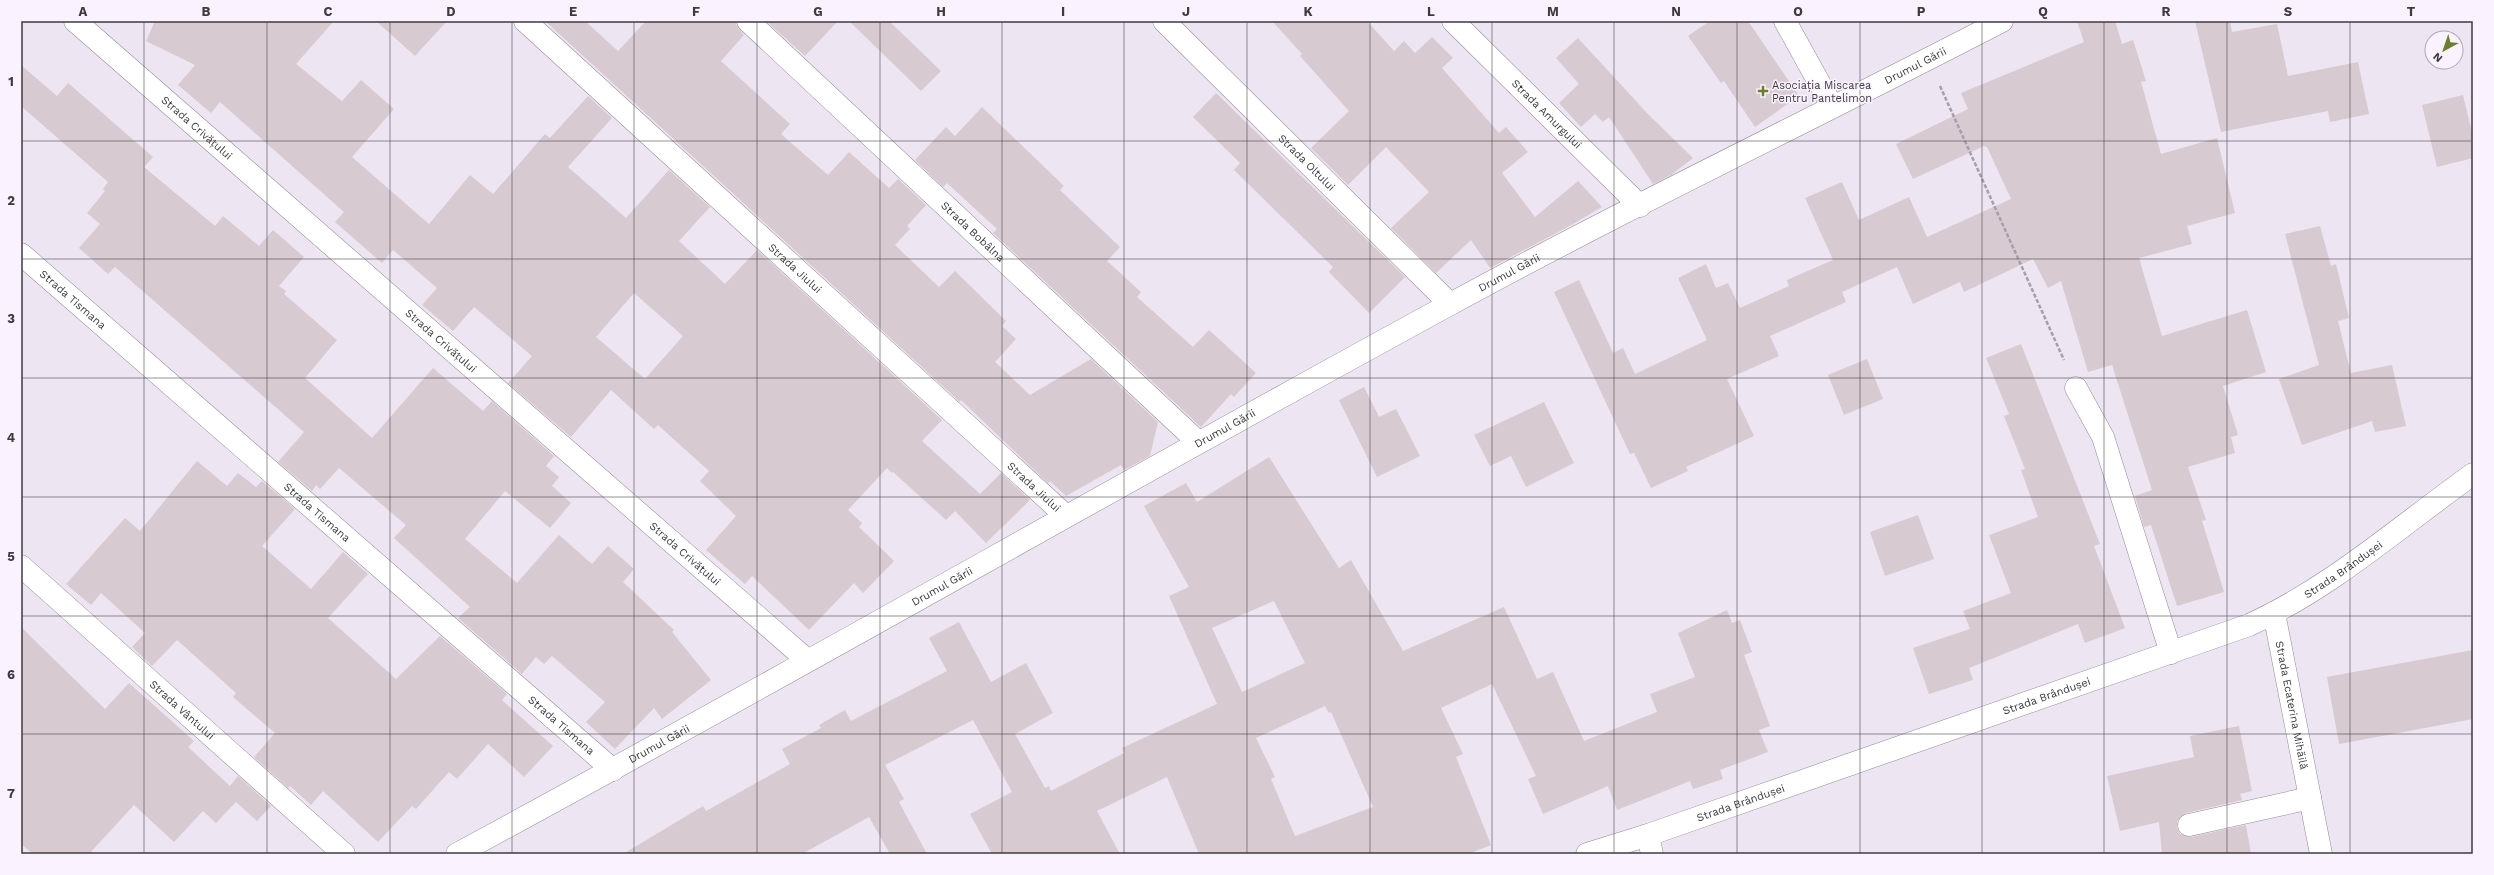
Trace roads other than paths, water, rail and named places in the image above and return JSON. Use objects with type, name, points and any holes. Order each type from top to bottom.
[{"type":"street","name":"Strada Crivățului","points":[[75,21],[807,660]]},
{"type":"street","name":"Strada Jiului","points":[[525,21],[1065,516]]},
{"type":"street","name":"Strada Bobâlna","points":[[748,21],[1198,442]]},
{"type":"street","name":"Strada Oltului","points":[[1164,21],[1450,304]]},
{"type":"street","name":"Strada Amurgului","points":[[1453,21],[1640,206]]},
{"type":"street","points":[[1786,21],[1832,106]]},
{"type":"street","name":"Drumul Gării","points":[[458,854],[613,770],[1065,516],[1450,304],[1997,22]]},
{"type":"street","name":"Strada Tismana","points":[[21,254],[613,770]]},
{"type":"street","points":[[2076,388],[2103,437],[2171,652]]},
{"type":"street","name":"Strada Brândușei","points":[[1587,854],[1650,844],[2041,696],[2249,625],[2274,613],[2322,585],[2473,474]]},
{"type":"street","name":"Strada Vântului","points":[[21,566],[344,854]]},
{"type":"street","name":"Strada Ecaterina Mihăilă","points":[[2274,613],[2321,854]]},
{"type":"street","points":[[2189,825],[2310,798]]},
{"type":"place","name":"Asociația Miscarea Pentru Pantelimon","points":[[1763,91]]}]
